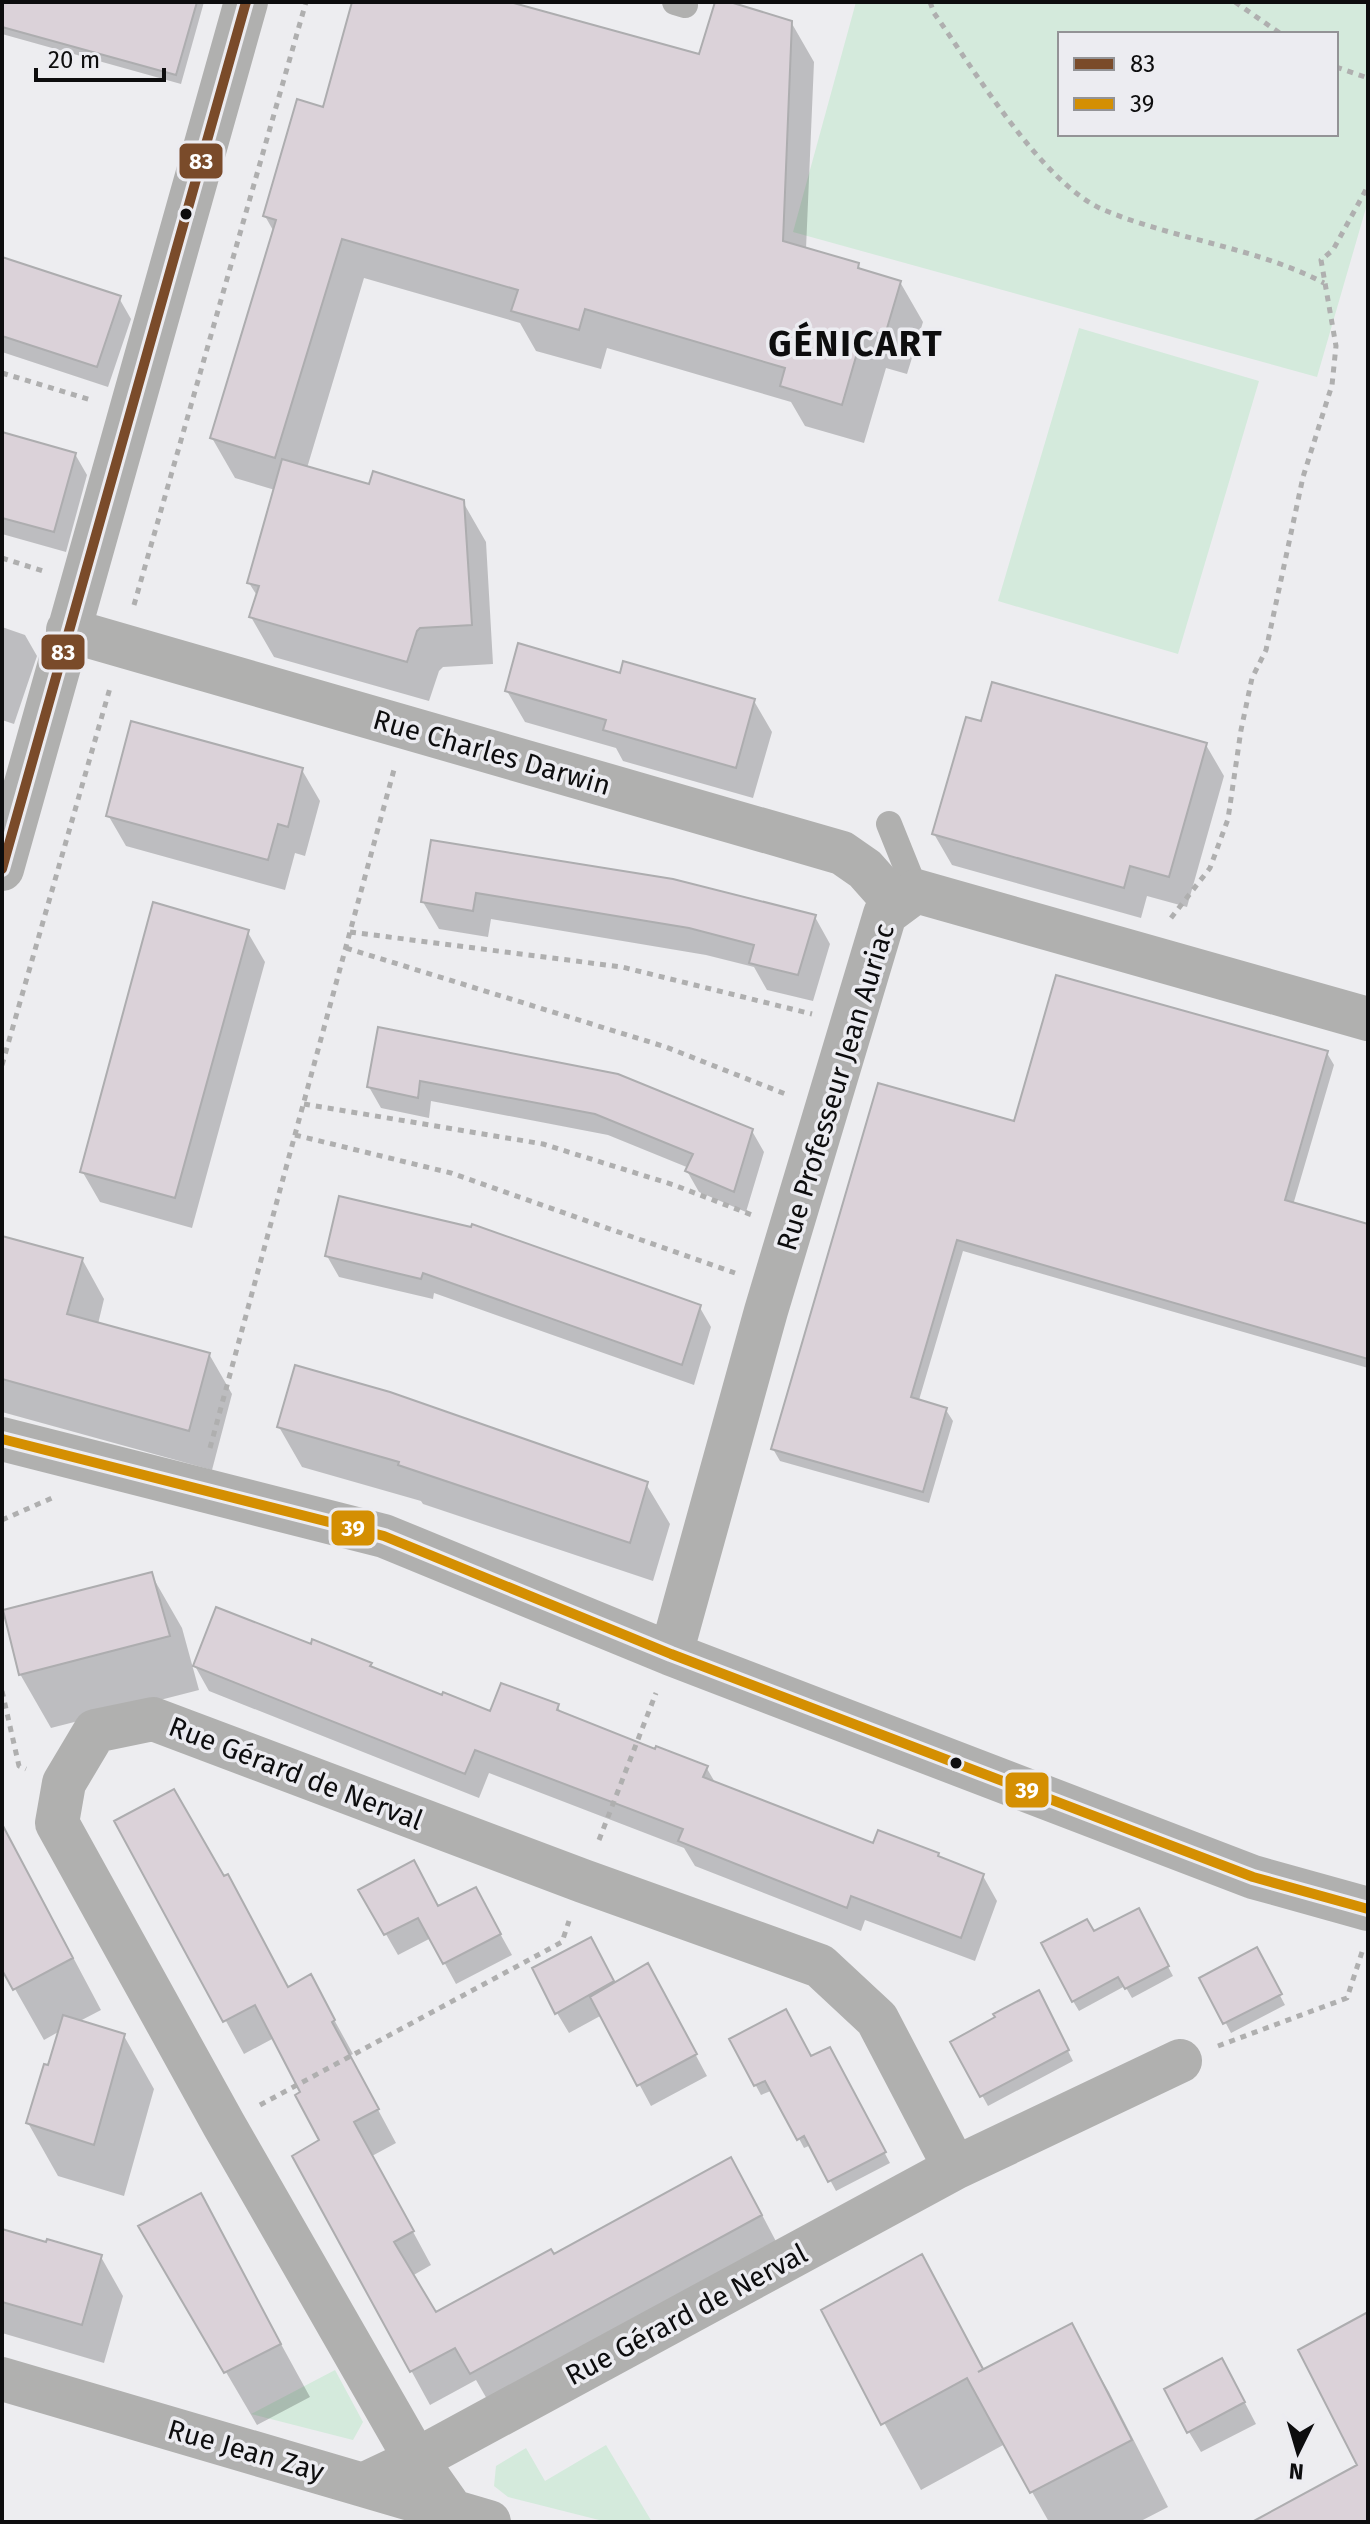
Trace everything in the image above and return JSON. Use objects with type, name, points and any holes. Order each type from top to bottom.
[{"type":"street","points":[[2,869],[246,2]]},
{"type":"street","name":"Rue Charles Darwin","points":[[68,630],[842,853],[906,898]]},
{"type":"street","name":"Rue Professeur Jean Auriac","points":[[671,1654],[773,1288],[885,914],[906,898],[1152,958],[1368,1019]]},
{"type":"street","points":[[2,1439],[384,1536],[671,1654],[1253,1877],[1366,1927]]},
{"type":"street","name":"Rue Gérard de Nerval","points":[[470,2516],[416,2460],[224,2125],[57,1823],[64,1783],[95,1731],[153,1719],[583,1881],[820,1966],[877,2019],[955,2168]]},
{"type":"street","name":"Rue Gérard de Nerval","points":[[363,2485],[416,2460],[955,2168],[1180,2061]]},
{"type":"street","name":"Rue Jean Zay","points":[[2,2379],[470,2516]]},
{"type":"lane","points":[[889,824],[906,898]]},
{"type":"path","points":[[3,1060],[306,2]]},
{"type":"path","points":[[930,2],[934,13],[1015,129],[1058,178],[1101,209],[1184,237],[1293,267],[1325,283]]},
{"type":"path","points":[[1235,2],[1278,32]]},
{"type":"path","points":[[1338,68],[1368,78]]},
{"type":"path","points":[[1152,958],[1169,921],[1210,868],[1228,819],[1252,678],[1266,650],[1303,477],[1332,385],[1336,346],[1321,260],[1333,250],[1368,186]]},
{"type":"path","points":[[2,373],[130,413]]},
{"type":"path","points":[[199,1489],[406,727]]},
{"type":"path","points":[[350,932],[622,967],[852,1023]]},
{"type":"path","points":[[346,948],[666,1047],[826,1110]]},
{"type":"path","points":[[304,1104],[543,1144],[674,1185],[791,1230]]},
{"type":"path","points":[[295,1135],[451,1173],[773,1288]]},
{"type":"path","points":[[224,2125],[562,1942],[671,1654]]},
{"type":"path","points":[[2,1691],[19,1766],[64,1783]]},
{"type":"path","points":[[1180,2061],[1347,1998],[1366,1927]]},
{"type":"green space","points":[[856,2],[1368,2],[1368,201],[1317,377],[793,232]]},
{"type":"green space","points":[[1079,328],[1259,381],[1178,654],[998,601]]},
{"type":"green space","points":[[335,2370],[363,2422],[353,2440],[251,2414]]},
{"type":"green space","points":[[606,2445],[652,2522],[607,2522],[508,2497],[494,2486],[496,2466],[526,2448],[545,2481]]},
{"type":"building","points":[[2,2],[197,2],[176,75],[2,27]]},
{"type":"building","points":[[352,2],[510,2],[699,54],[715,2],[730,2],[792,21],[783,241],[859,263],[858,268],[901,281],[885,335],[864,329],[842,405],[780,386],[785,368],[585,309],[579,330],[511,311],[518,290],[342,239],[275,458],[210,438],[276,220],[263,216],[297,99],[323,107]]},
{"type":"building","points":[[2,257],[121,296],[97,367],[2,336]]},
{"type":"building","points":[[2,432],[76,453],[54,532],[2,518]]},
{"type":"building","points":[[282,459],[369,484],[373,471],[464,500],[472,625],[420,628],[407,662],[249,617],[259,586],[247,583]]},
{"type":"building","points":[[518,643],[620,673],[623,661],[755,699],[736,768],[603,730],[606,720],[505,691]]},
{"type":"building","points":[[992,682],[1207,743],[1169,877],[1130,866],[1124,888],[932,834],[966,717],[981,721]]},
{"type":"building","points":[[131,721],[303,768],[288,827],[278,824],[268,860],[106,816]]},
{"type":"building","points":[[431,840],[673,879],[816,915],[798,975],[749,963],[754,945],[689,928],[476,893],[473,911],[421,902]]},
{"type":"building","points":[[153,902],[249,930],[175,1198],[80,1172]]},
{"type":"building","points":[[1056,975],[1328,1051],[1285,1200],[1368,1224],[1368,1359],[957,1240],[911,1397],[947,1408],[923,1492],[771,1449],[878,1083],[1014,1121]]},
{"type":"building","points":[[378,1027],[618,1074],[753,1129],[734,1192],[685,1171],[693,1154],[595,1114],[420,1081],[418,1098],[367,1087]]},
{"type":"building","points":[[339,1196],[471,1227],[472,1224],[701,1305],[682,1365],[423,1273],[421,1279],[325,1256]]},
{"type":"building","points":[[2,1236],[83,1258],[67,1314],[210,1353],[189,1431],[2,1379]]},
{"type":"building","points":[[295,1365],[390,1392],[648,1482],[630,1543],[398,1465],[399,1462],[277,1427]]},
{"type":"building","points":[[152,1572],[170,1636],[19,1675],[3,1610]]},
{"type":"building","points":[[216,1607],[311,1644],[312,1639],[372,1663],[370,1666],[490,1711],[501,1683],[559,1704],[557,1710],[655,1749],[656,1746],[708,1766],[703,1777],[873,1843],[878,1830],[939,1853],[938,1856],[984,1874],[961,1938],[851,1896],[847,1908],[678,1841],[683,1829],[475,1750],[465,1774],[193,1666]]},
{"type":"building","points":[[174,1789],[224,1876],[228,1874],[288,1987],[311,1974],[335,2020],[332,2022],[379,2109],[354,2122],[414,2231],[394,2242],[436,2312],[551,2249],[554,2254],[731,2157],[762,2215],[470,2374],[455,2348],[410,2372],[292,2156],[319,2140],[295,2095],[300,2092],[255,2005],[223,2022],[114,1821]]},
{"type":"building","points":[[2,1824],[73,1958],[13,1990],[2,1970]]},
{"type":"building","points":[[414,1860],[438,1906],[476,1887],[501,1934],[443,1964],[418,1918],[384,1935],[358,1890]]},
{"type":"building","points":[[1139,1908],[1169,1966],[1125,1989],[1118,1977],[1072,2002],[1041,1943],[1087,1919],[1094,1931]]},
{"type":"building","points":[[591,1937],[614,1981],[555,2014],[532,1968]]},
{"type":"building","points":[[1257,1947],[1282,1994],[1223,2024],[1199,1978]]},
{"type":"building","points":[[648,1963],[697,2054],[637,2086],[590,1997]]},
{"type":"building","points":[[1039,1990],[1069,2050],[980,2097],[950,2042],[995,2017],[993,2014]]},
{"type":"building","points":[[786,2009],[811,2056],[830,2047],[886,2152],[828,2182],[804,2136],[797,2140],[765,2081],[754,2086],[729,2039]]},
{"type":"building","points":[[63,2015],[125,2034],[94,2145],[26,2123]]},
{"type":"building","points":[[201,2193],[281,2344],[224,2373],[138,2226]]},
{"type":"building","points":[[2,2229],[102,2255],[82,2325],[2,2302]]},
{"type":"building","points":[[922,2254],[983,2369],[978,2372],[1072,2323],[1132,2440],[1030,2493],[967,2378],[881,2425],[821,2310]]},
{"type":"building","points":[[1368,2312],[1368,2522],[1252,2522],[1357,2465],[1298,2350]]},
{"type":"building","points":[[1222,2358],[1245,2402],[1187,2433],[1164,2389]]},
{"type":"transit line","name":"83","points":[[2,869],[246,2]]},
{"type":"transit line","name":"39","points":[[2,1439],[384,1536],[671,1654],[1253,1877],[1368,1909]]},
{"type":"district","name":"GÉNICART","points":[[856,343]]}]
